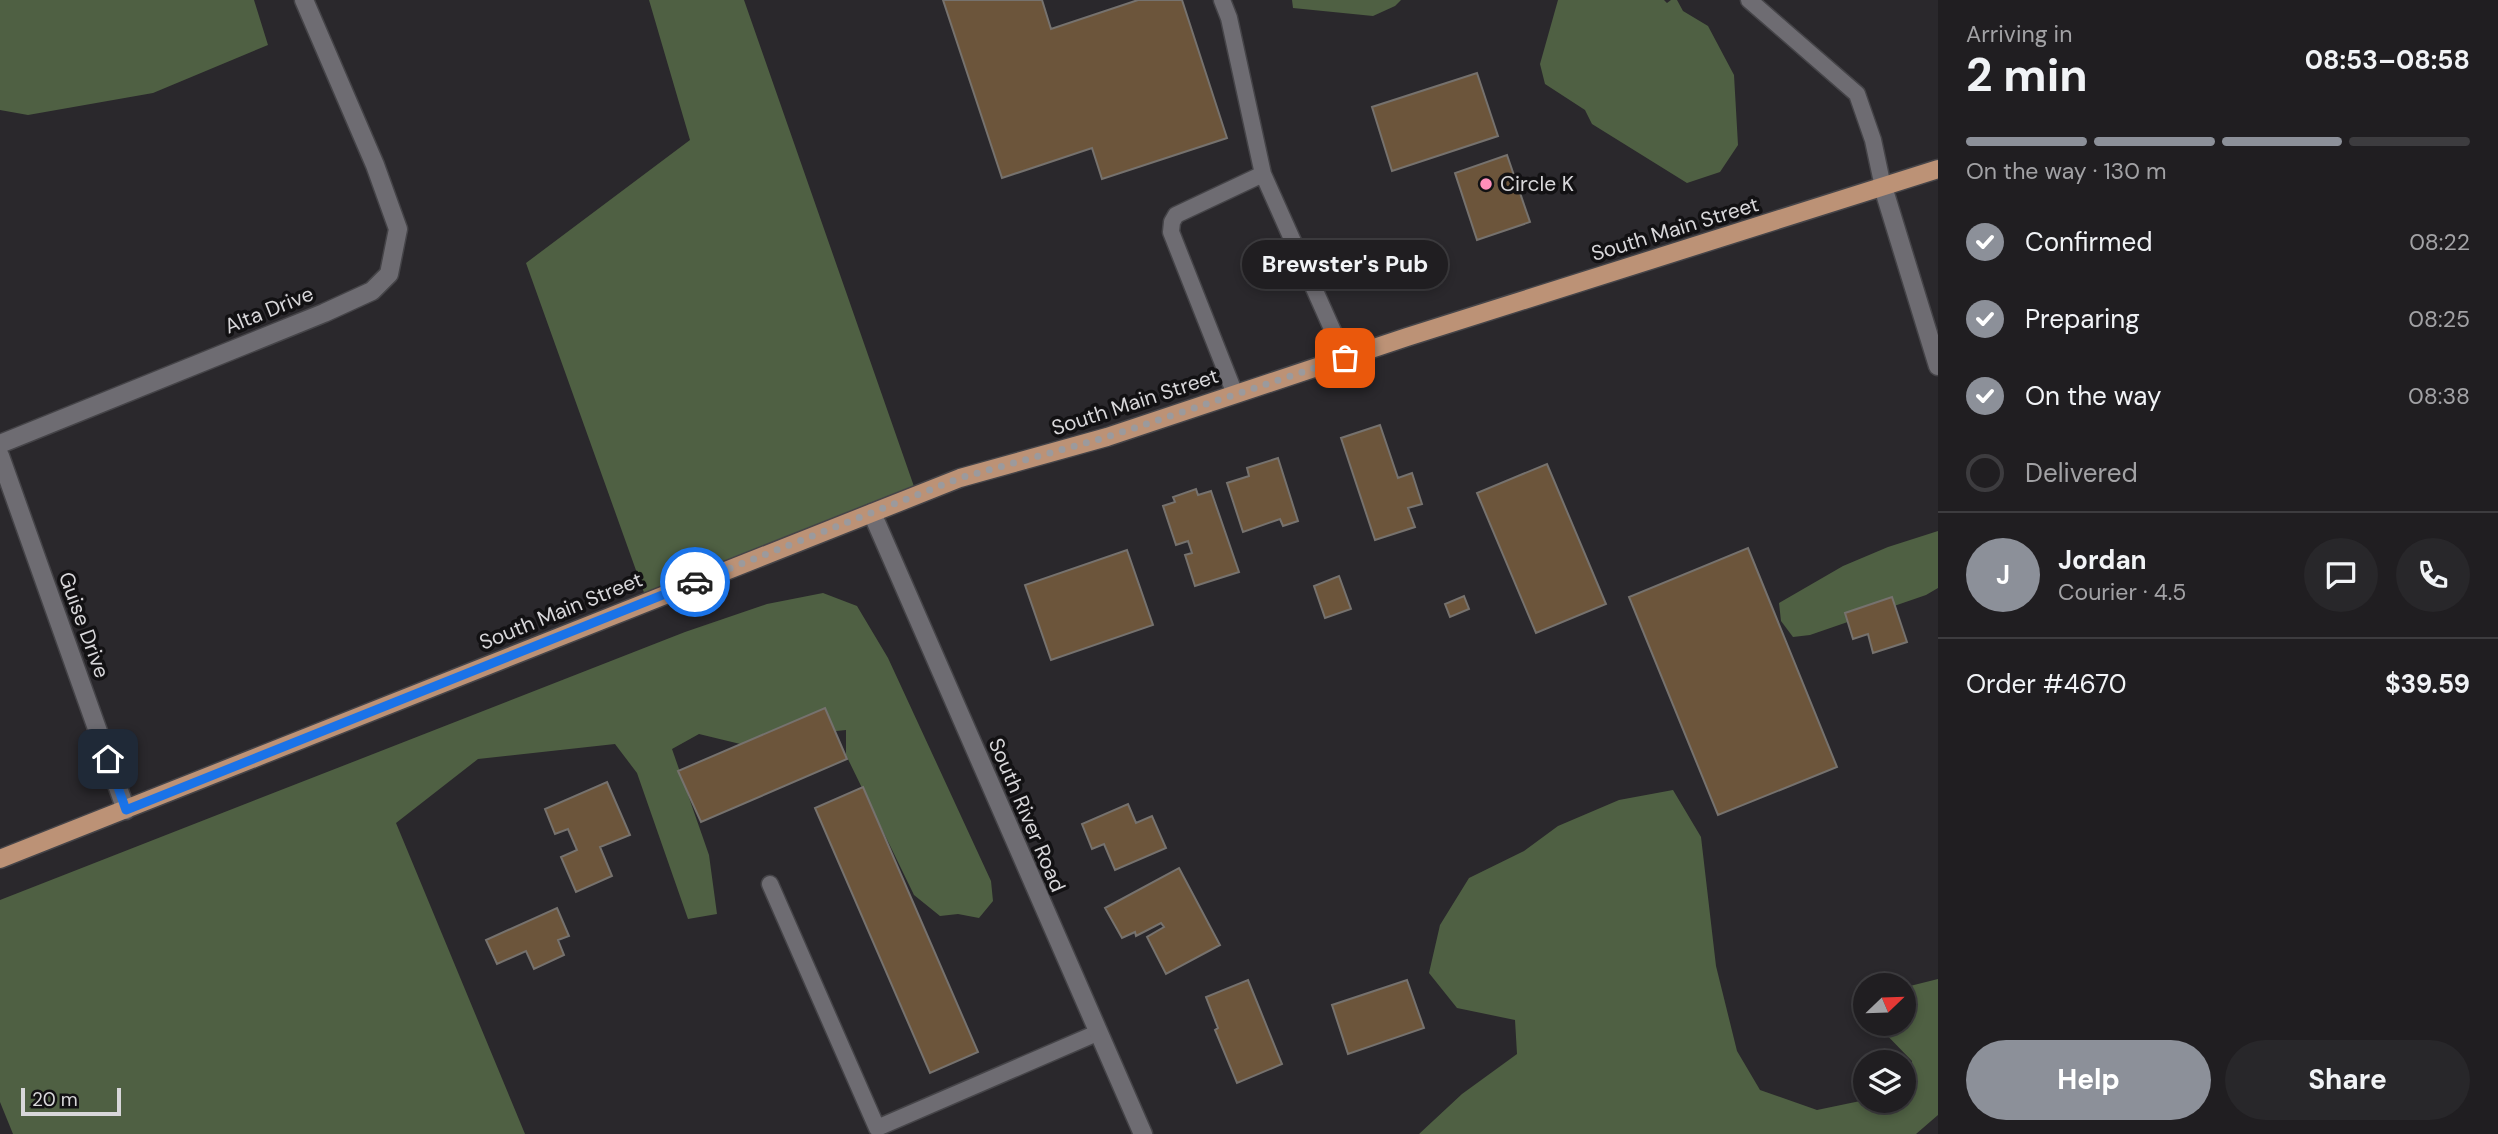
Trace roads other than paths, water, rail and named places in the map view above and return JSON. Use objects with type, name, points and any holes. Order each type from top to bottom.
[{"type":"main road","name":"South Main Street","points":[[0,859],[960,478],[1107,437],[1345,358],[1938,169]]},
{"type":"street","name":"Alta Drive","points":[[0,444],[324,313],[372,291],[389,274],[398,229],[304,0]]},
{"type":"street","points":[[1884,187],[1938,366]]},
{"type":"street","name":"Guise Drive","points":[[0,456],[126,810]]},
{"type":"street","name":"South River Road","points":[[872,513],[1143,1134]]},
{"type":"lane","points":[[1222,0],[1229,18],[1263,174],[1345,358]]},
{"type":"lane","points":[[1749,0],[1857,94],[1873,141],[1884,187]]},
{"type":"lane","points":[[1235,394],[1171,232],[1172,222],[1176,215],[1263,174]]},
{"type":"lane","points":[[770,884],[877,1128],[1097,1033]]},
{"type":"place","name":"Circle K","points":[[1486,184]]},
{"type":"place","name":"Brewster's Pub","points":[[1345,358]]}]
